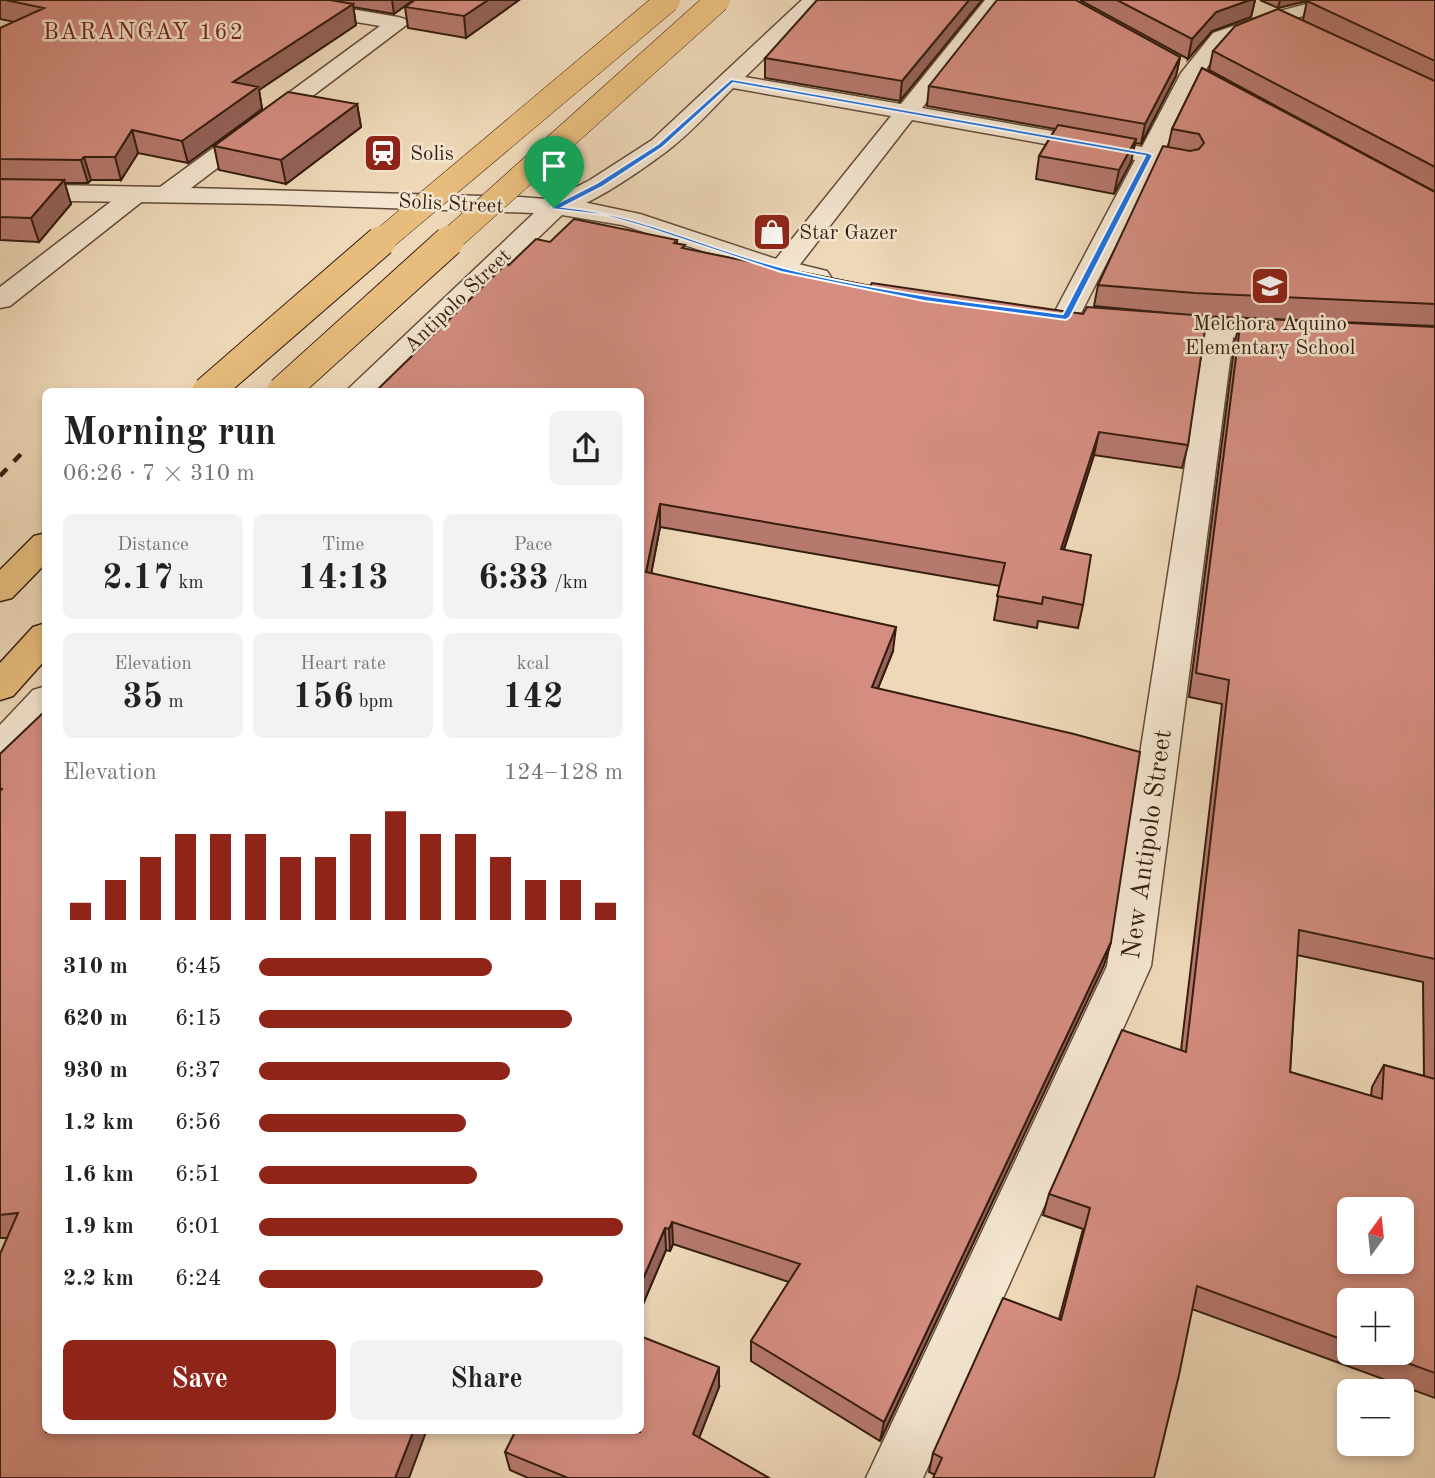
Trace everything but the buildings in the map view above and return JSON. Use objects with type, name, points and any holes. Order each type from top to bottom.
[{"type":"highway","points":[[211,388],[271,334],[668,0]]},
{"type":"highway","points":[[286,388],[718,0]]},
{"type":"highway","points":[[0,590],[42,547]]},
{"type":"highway","points":[[0,687],[42,640]]},
{"type":"street","points":[[261,0],[398,23]]},
{"type":"street","points":[[554,208],[600,185],[660,145],[814,0]]},
{"type":"street","points":[[781,270],[996,0]]},
{"type":"street","points":[[1066,317],[1192,73],[1221,38],[1275,18],[1346,0]]},
{"type":"street","points":[[1250,6],[1307,33]]},
{"type":"street","points":[[165,195],[420,8]]},
{"type":"street","points":[[1168,60],[1216,86]]},
{"type":"street","points":[[731,81],[1185,162]]},
{"type":"street","name":"Solis Street","points":[[0,192],[342,197],[603,213],[648,225],[781,270],[846,283]]},
{"type":"street","points":[[0,300],[135,195]]},
{"type":"street","name":"Antipolo Street","points":[[364,388],[554,208]]},
{"type":"street","points":[[1130,322],[1220,330],[1314,334]]},
{"type":"street","name":"New Antipolo Street","points":[[894,1478],[1129,966],[1220,330]]},
{"type":"street","points":[[0,750],[42,703]]},
{"type":"railway","points":[[0,476],[21,454]]},
{"type":"place","name":"Solis","points":[[383,153]]},
{"type":"place","name":"Star Gazer","points":[[772,232]]},
{"type":"place","name":"Melchora Aquino Elementary School","points":[[1270,286]]},
{"type":"district","name":"BARANGAY 162","points":[[144,31]]},
{"type":"route","points":[[731,81],[1149,155],[1066,317],[924,298],[781,270],[648,225],[603,213],[554,208],[600,185],[660,145],[731,81]]}]
